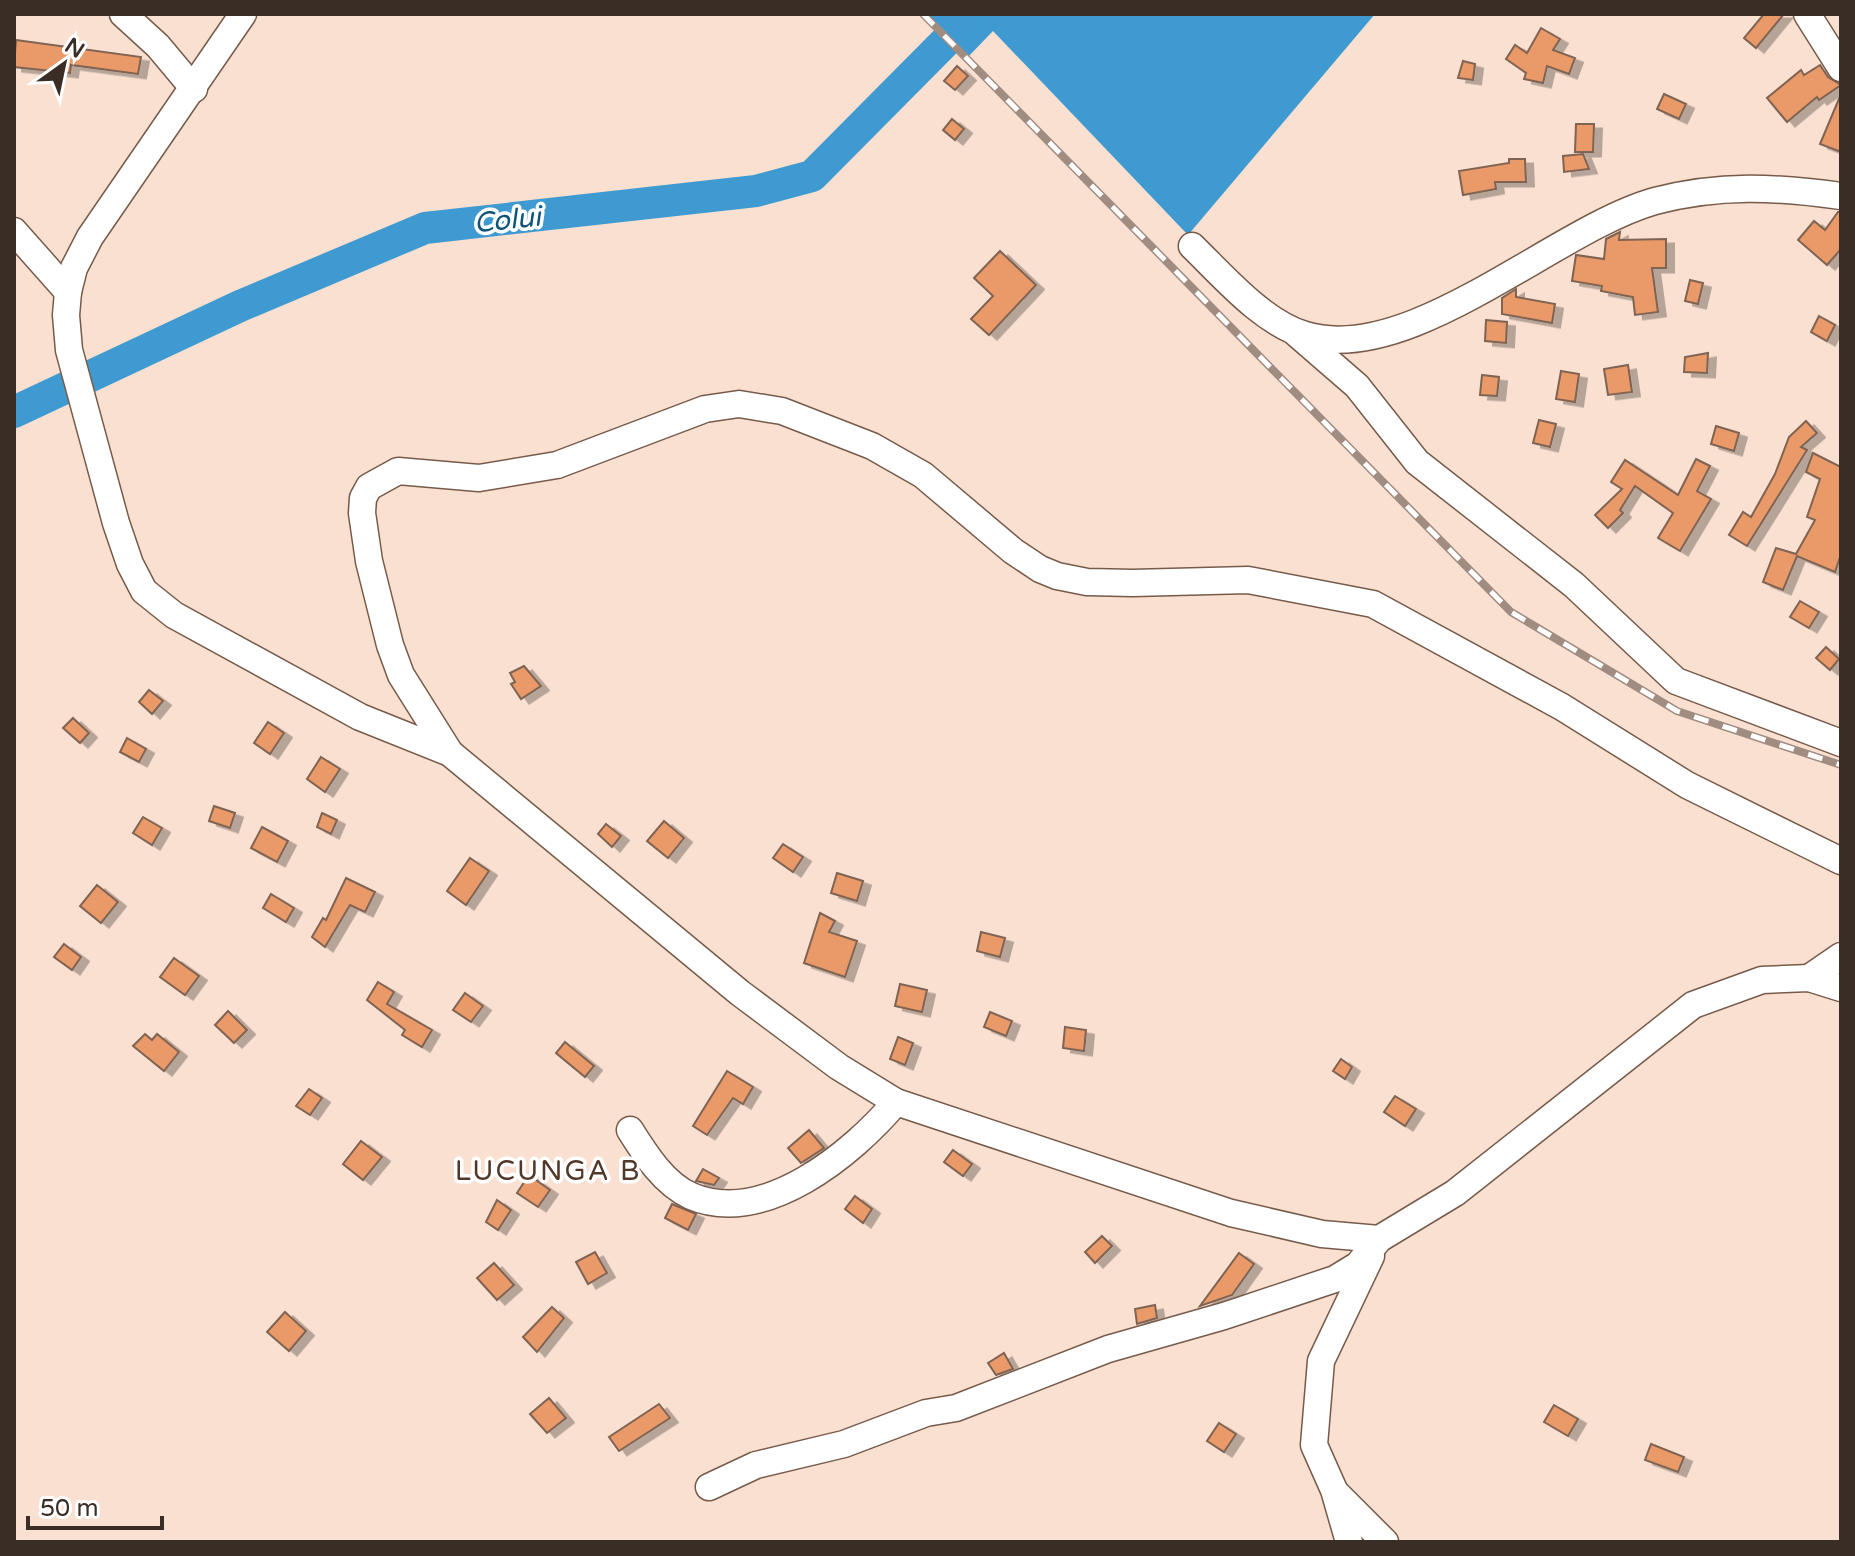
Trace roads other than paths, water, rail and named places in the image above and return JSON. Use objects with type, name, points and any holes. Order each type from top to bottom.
[{"type":"street","points":[[123,14],[158,46],[194,89]]},
{"type":"street","points":[[243,14],[90,237],[74,268],[68,292],[69,350],[99,468],[130,564],[144,591],[174,615],[360,717],[450,753],[740,993],[839,1067],[896,1102],[1231,1213],[1322,1234],[1379,1239]]},
{"type":"street","points":[[1807,14],[1841,68]]},
{"type":"street","points":[[1295,332],[1339,342],[1419,321],[1601,224],[1653,202],[1708,190],[1770,186],[1841,196]]},
{"type":"street","points":[[19,241],[68,292]]},
{"type":"street","points":[[1192,246],[1236,288],[1295,332],[1357,386],[1417,462],[1574,585],[1676,681],[1841,743]]},
{"type":"street","points":[[450,753],[401,675],[390,645],[369,561],[362,513],[363,498],[369,487],[398,471],[479,478],[557,465],[695,412],[739,404],[782,411],[872,446],[923,475],[1013,551],[1057,576],[1087,582],[1133,583],[1248,580],[1373,604],[1562,707],[1687,785],[1841,861]]},
{"type":"street","points":[[1809,978],[1841,956]]},
{"type":"street","points":[[709,1487],[756,1465],[844,1444],[926,1413],[956,1408],[1108,1349],[1335,1279],[1358,1265],[1379,1239],[1455,1193],[1585,1087],[1693,1005],[1762,980],[1809,978],[1841,988]]},
{"type":"street","points":[[630,1130],[645,1155],[677,1188],[707,1201],[742,1202],[775,1194],[811,1178],[866,1134],[896,1102]]},
{"type":"street","points":[[1349,1542],[1334,1490],[1314,1445],[1321,1361],[1379,1239]]},
{"type":"street","points":[[1334,1490],[1385,1542]]},
{"type":"water","points":[[923,14],[1375,14],[1188,235],[993,31],[967,58]]},
{"type":"waterway","name":"Colui","points":[[14,412],[240,306],[425,228],[756,191],[812,176],[948,39],[966,14]]},
{"type":"railway","points":[[923,14],[1511,612],[1677,711],[1841,765]]},
{"type":"district","name":"LUCUNGA B","points":[[548,1170]]}]
